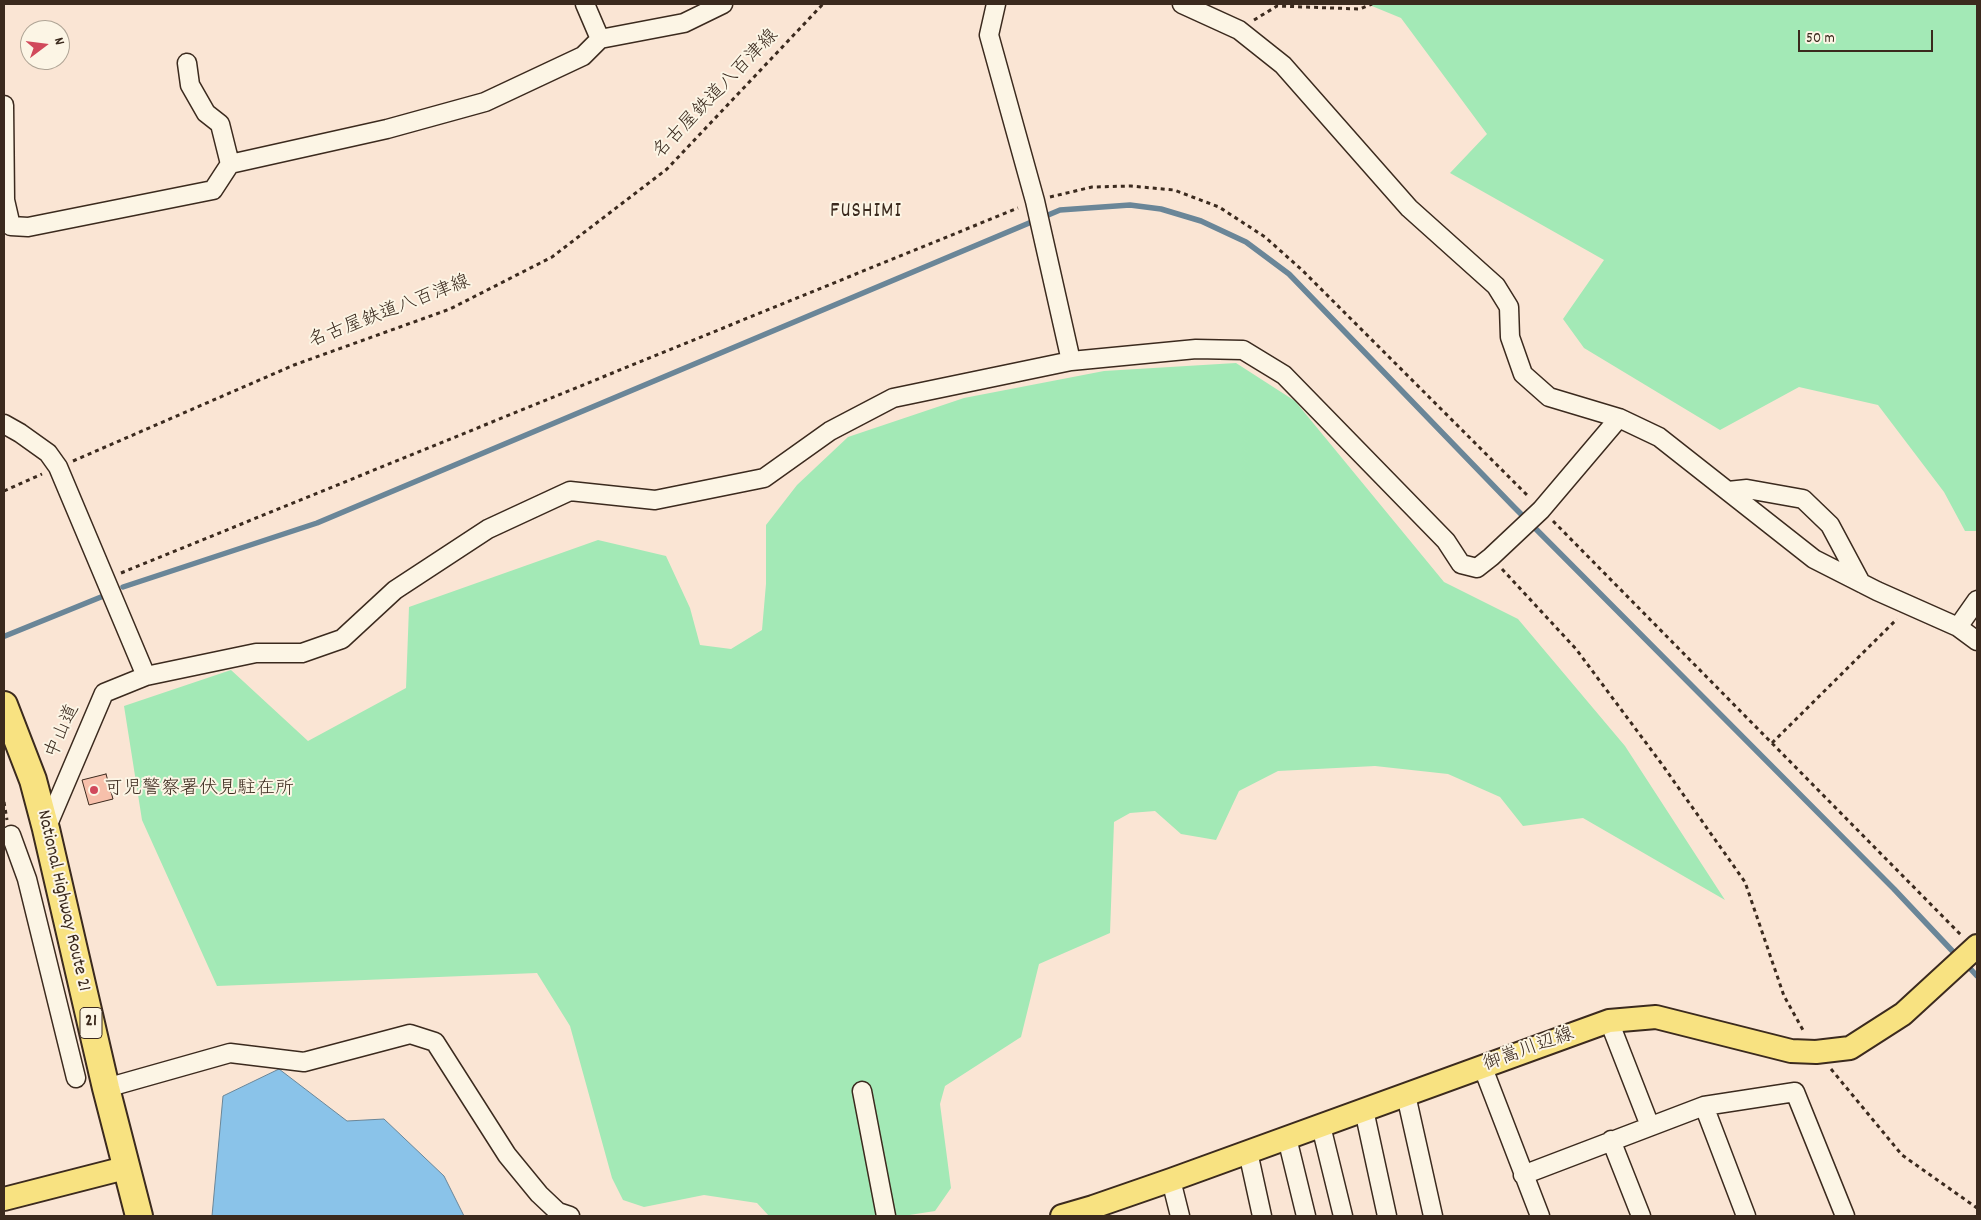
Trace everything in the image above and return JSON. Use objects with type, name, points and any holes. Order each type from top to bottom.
[{"type":"highway","name":"National Highway Route 21","points":[[4,705],[33,780],[46,829],[125,1168],[139,1216]]},
{"type":"main road","name":"御嵩川辺線","points":[[1062,1216],[1094,1212],[1171,1180],[1609,1021],[1656,1017],[1791,1051],[1816,1052],[1850,1048],[1902,1014],[1970,952]]},
{"type":"main road","points":[[4,1199],[125,1168]]},
{"type":"street","points":[[585,4],[600,39]]},
{"type":"street","points":[[4,105],[5,200],[11,226],[28,228],[213,190],[230,164],[386,129],[485,102],[583,56],[600,39],[684,22],[723,4]]},
{"type":"street","points":[[996,4],[989,35],[1035,201],[1071,361]]},
{"type":"street","points":[[1182,4],[1239,30],[1283,65],[1409,208],[1496,286],[1509,307],[1510,337],[1523,374],[1549,397],[1619,418],[1660,437],[1814,559],[1910,606],[1958,627],[1977,641]]},
{"type":"street","points":[[187,63],[190,85],[206,113],[220,124],[230,164]]},
{"type":"street","name":"中山道","points":[[46,829],[104,694],[146,676],[256,653],[302,653],[342,639],[395,590],[472,539],[488,529],[570,491],[655,500],[764,478],[830,431],[894,398],[1071,361],[1196,349],[1243,350],[1284,375],[1446,541],[1462,564],[1477,568],[1491,557]]},
{"type":"street","points":[[1491,557],[1541,510],[1619,418]]},
{"type":"street","points":[[4,424],[48,453],[58,467],[146,676]]},
{"type":"street","points":[[1728,491],[1747,489],[1803,499],[1830,525],[1862,583]]},
{"type":"street","points":[[1958,627],[1977,600]]},
{"type":"street","points":[[11,835],[27,880],[76,1078]]},
{"type":"street","points":[[1609,1021],[1650,1126]]},
{"type":"street","points":[[106,1088],[230,1053],[304,1062],[410,1034],[435,1042],[507,1155],[539,1194],[558,1212],[570,1216]]},
{"type":"street","points":[[1483,1068],[1540,1216]]},
{"type":"street","points":[[862,1091],[886,1216]]},
{"type":"street","points":[[1523,1175],[1704,1106],[1796,1092],[1845,1216]]},
{"type":"street","points":[[1406,1095],[1433,1216]]},
{"type":"street","points":[[1704,1106],[1746,1216]]},
{"type":"street","points":[[1364,1110],[1387,1216]]},
{"type":"street","points":[[1321,1126],[1342,1216]]},
{"type":"street","points":[[1287,1138],[1306,1216]]},
{"type":"street","points":[[1611,1140],[1641,1216]]},
{"type":"street","points":[[1248,1152],[1262,1216]]},
{"type":"street","points":[[1171,1180],[1180,1216]]},
{"type":"path","name":"名古屋鉄道八百津線","points":[[4,491],[294,365],[450,309],[552,256],[667,170],[823,4]]},
{"type":"path","points":[[1239,30],[1277,6],[1360,9],[1372,4]]},
{"type":"path","points":[[105,580],[1035,201],[1092,187],[1131,186],[1174,190],[1219,207],[1266,237],[1302,270],[1772,743],[1970,952]]},
{"type":"path","points":[[1491,557],[1576,650],[1661,763],[1745,882],[1784,996],[1816,1052],[1902,1155],[1977,1208]]},
{"type":"path","points":[[1772,743],[1910,606]]},
{"type":"green space","points":[[1367,4],[1977,4],[1977,531],[1965,531],[1944,492],[1878,405],[1799,387],[1720,430],[1584,348],[1563,319],[1604,260],[1450,173],[1487,134],[1401,18]]},
{"type":"green space","points":[[1236,363],[1295,401],[1444,582],[1518,619],[1625,746],[1725,900],[1583,818],[1523,826],[1500,797],[1448,774],[1375,766],[1278,771],[1239,791],[1216,840],[1181,834],[1155,811],[1130,813],[1114,822],[1110,933],[1039,964],[1021,1037],[945,1086],[940,1104],[951,1188],[935,1211],[903,1216],[769,1216],[757,1203],[704,1195],[644,1207],[623,1200],[612,1178],[570,1026],[537,973],[217,986],[142,820],[124,706],[231,670],[308,741],[406,688],[409,607],[598,540],[666,556],[690,608],[700,645],[731,649],[762,630],[766,584],[766,525],[797,485],[848,437],[964,398],[1104,371]]},
{"type":"water","points":[[279,1069],[347,1121],[384,1119],[444,1176],[464,1216],[212,1216],[223,1096]]},
{"type":"building","points":[[106,774],[113,799],[89,805],[82,780]]},
{"type":"waterway","points":[[123,587],[317,523],[1060,210],[1130,205],[1161,209],[1201,221],[1246,242],[1289,274],[1513,506],[1894,889],[1958,957]]},
{"type":"waterway","points":[[5,636],[101,597]]},
{"type":"waterway","points":[[1965,963],[1977,976]]},
{"type":"place","name":"可児警察署伏見駐在所","points":[[94,790]]},
{"type":"district","name":"FUSHIMI","points":[[866,213]]}]
